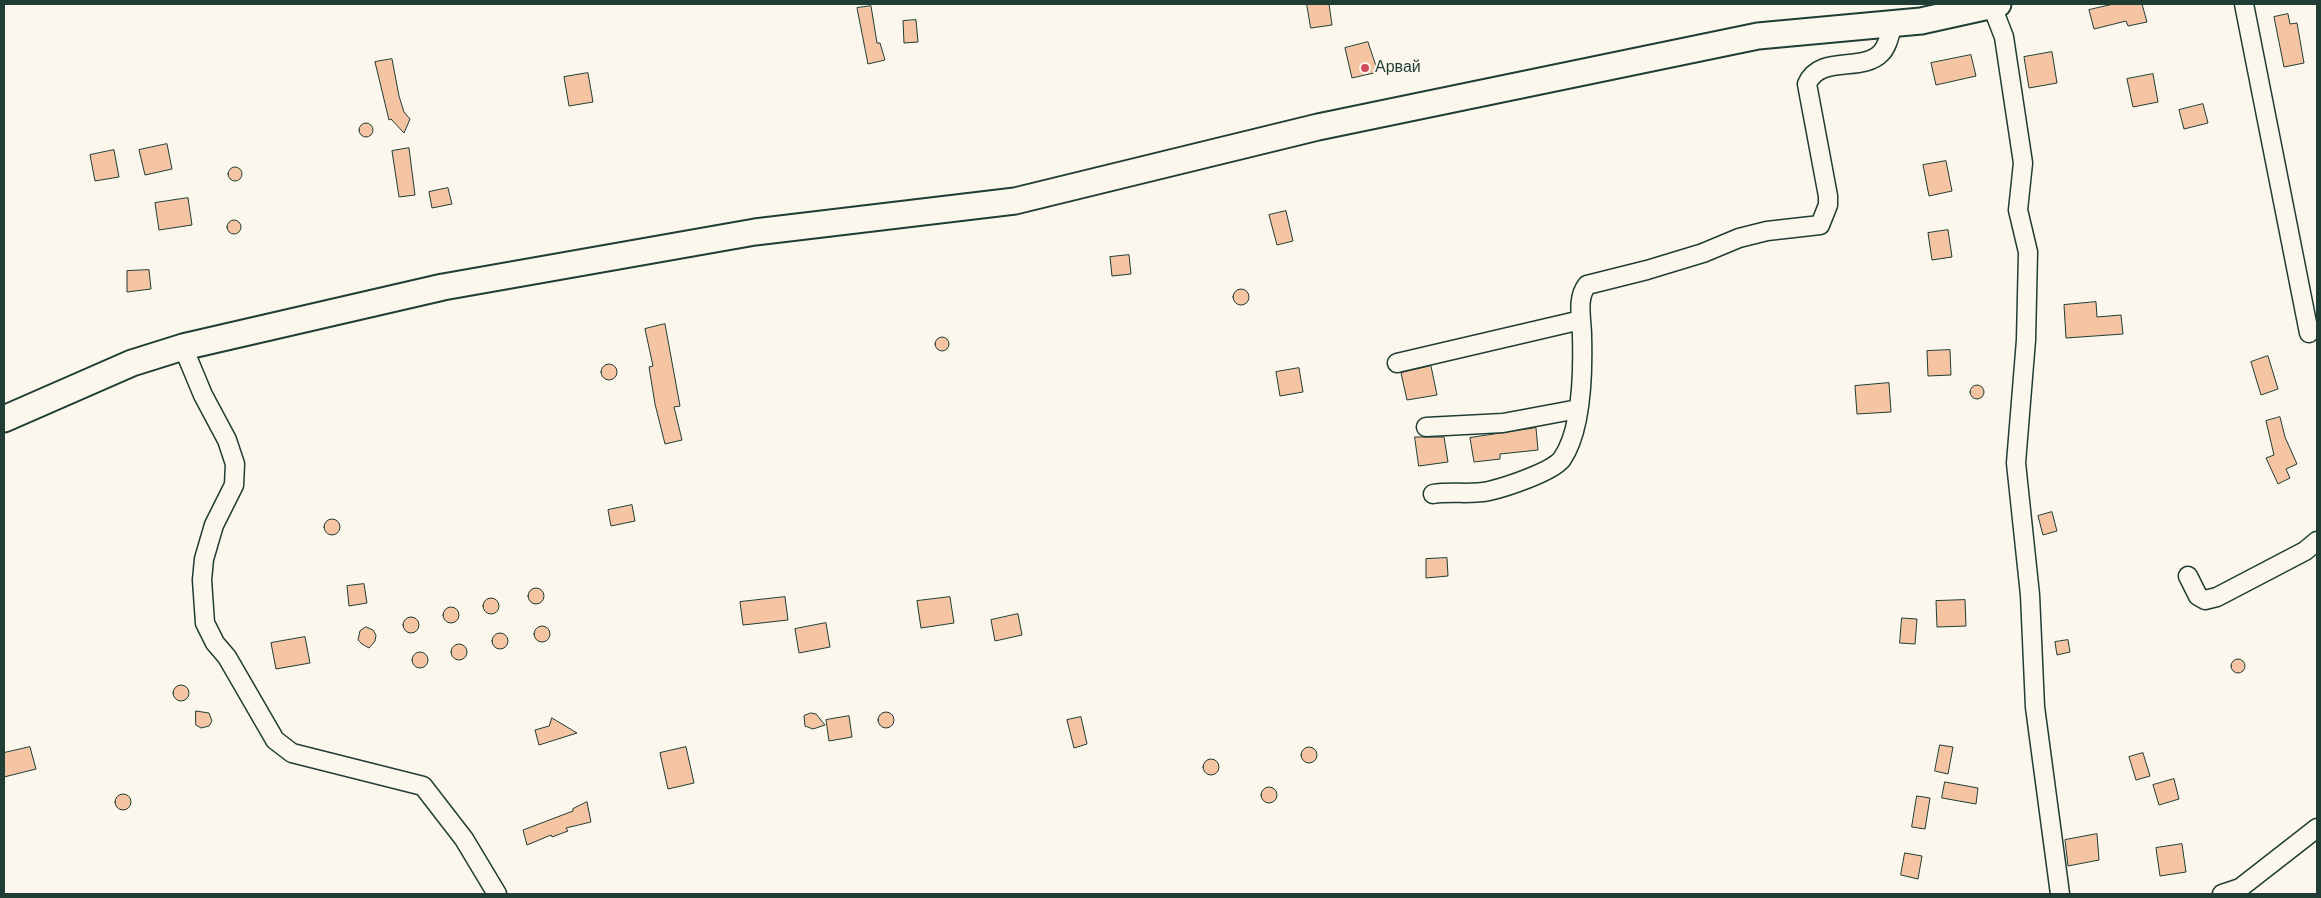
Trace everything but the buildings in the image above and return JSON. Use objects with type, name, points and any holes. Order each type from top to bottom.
[{"type":"main road","points":[[4,419],[132,363],[184,347],[443,287],[736,235],[1015,200],[1318,127],[1758,36],[1921,21],[1995,5]]},
{"type":"street","points":[[2244,4],[2309,334]]},
{"type":"street","points":[[1995,5],[2004,37],[2023,163],[2018,210],[2028,252],[2026,340],[2016,463],[2030,595],[2035,708],[2060,894]]},
{"type":"street","points":[[1433,494],[1450,491],[1488,491],[1548,468],[1561,460],[1573,435],[1578,409],[1582,368],[1580,297],[1587,285],[1703,253],[1739,238],[1820,225],[1828,205],[1828,196],[1807,84],[1810,76],[1819,69],[1870,59],[1879,55],[1885,47],[1893,24]]},
{"type":"street","points":[[1397,363],[1581,320]]},
{"type":"street","points":[[184,347],[203,395],[227,440],[235,464],[234,486],[217,518],[204,558],[202,580],[206,623],[214,643],[227,657],[276,740],[292,753],[424,786],[464,839],[497,894]]},
{"type":"street","points":[[1426,427],[1503,423],[1578,409]]},
{"type":"street","points":[[2188,576],[2198,596],[2205,600],[2217,597],[2297,556],[2317,541]]},
{"type":"street","points":[[2222,894],[2240,888],[2317,828]]},
{"type":"place","name":"Арвай","points":[[1365,68]]}]
